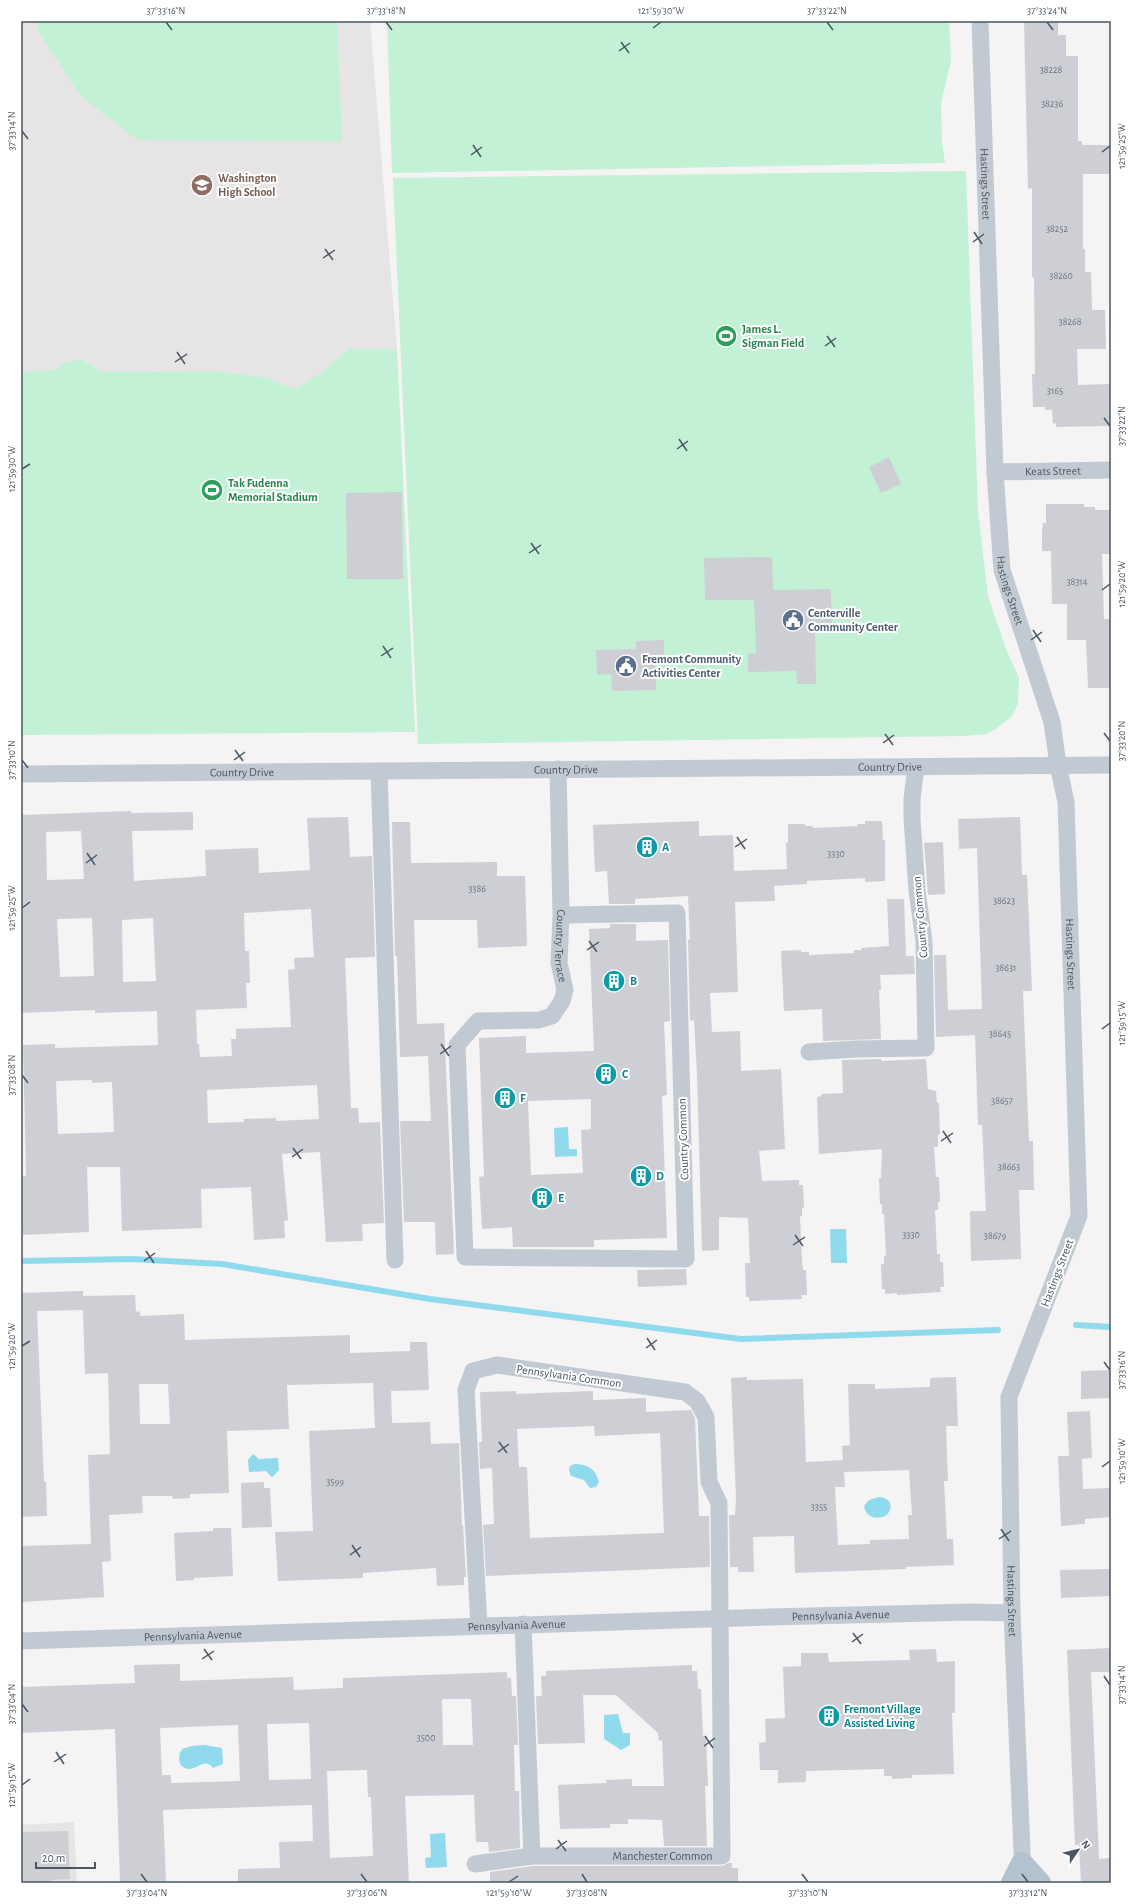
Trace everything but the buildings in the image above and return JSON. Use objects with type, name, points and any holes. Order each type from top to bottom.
[{"type":"main road","points":[[1012,1883],[1023,1873],[1040,1883]]},
{"type":"street","name":"Hastings Street","points":[[980,21],[995,472],[1002,570],[1052,722],[1058,765],[1066,802],[1079,1216],[1009,1397],[1012,1613],[1023,1873]]},
{"type":"street","name":"Keats Street","points":[[995,472],[1111,470]]},
{"type":"street","name":"Country Drive","points":[[21,774],[1111,765]]},
{"type":"street","name":"Country Common","points":[[809,1052],[856,1049],[926,1048],[924,942],[917,890],[912,819],[912,799],[916,767]]},
{"type":"street","name":"Country Terrace","points":[[465,1257],[457,1045],[478,1021],[539,1020],[552,1016],[562,1001],[565,990],[559,963],[561,915],[558,770]]},
{"type":"street","points":[[379,771],[395,1260]]},
{"type":"street","name":"Country Common","points":[[465,1257],[686,1259],[677,913],[561,915]]},
{"type":"street","name":"Pennsylvania Common","points":[[479,1626],[466,1390],[473,1371],[497,1365],[685,1392],[697,1401],[706,1417],[709,1482],[719,1503],[719,1618]]},
{"type":"street","name":"Pennsylvania Avenue","points":[[21,1641],[719,1618],[971,1612],[1012,1613]]},
{"type":"street","name":"Manchester Common","points":[[475,1864],[532,1856],[722,1856],[719,1618]]},
{"type":"street","points":[[523,1624],[532,1856]]},
{"type":"shaded area","name":"Washington High School","points":[[21,21],[370,21],[397,349],[348,349],[322,372],[295,389],[264,377],[216,371],[102,372],[82,359],[66,362],[55,370],[21,372]]},
{"type":"shaded area","points":[[74,1822],[77,1883],[21,1883],[21,1825]]},
{"type":"green space","points":[[36,21],[337,21],[342,141],[137,140],[80,95],[37,29]]},
{"type":"green space","points":[[387,21],[949,21],[951,60],[941,104],[942,143],[945,163],[392,173]]},
{"type":"green space","points":[[966,171],[978,511],[988,596],[1006,649],[1019,678],[1018,704],[1012,716],[996,729],[985,734],[964,736],[418,744],[393,178]]},
{"type":"green space","name":"Tak Fudenna Memorial Stadium","points":[[348,349],[397,349],[415,732],[21,735],[21,372],[54,370],[66,362],[82,359],[102,372],[216,371],[264,377],[295,389],[322,372]]},
{"type":"water","points":[[568,1127],[569,1149],[577,1149],[577,1156],[555,1157],[554,1128]]},
{"type":"water","points":[[830,1229],[846,1229],[847,1263],[831,1263]]},
{"type":"water","points":[[253,1454],[259,1459],[278,1458],[279,1470],[272,1477],[266,1471],[249,1472],[248,1460]]},
{"type":"water","points":[[575,1464],[588,1466],[596,1473],[599,1482],[596,1487],[590,1488],[584,1480],[571,1476],[569,1470],[570,1466]]},
{"type":"water","points":[[879,1497],[889,1501],[891,1507],[890,1510],[885,1516],[878,1518],[872,1517],[867,1513],[864,1506],[869,1500]]},
{"type":"water","points":[[618,1714],[623,1733],[630,1733],[630,1745],[621,1750],[604,1739],[604,1715]]},
{"type":"water","points":[[204,1745],[222,1748],[223,1764],[213,1768],[210,1765],[202,1764],[190,1769],[181,1765],[179,1756],[182,1749]]},
{"type":"water","points":[[445,1833],[447,1867],[426,1868],[425,1858],[431,1857],[430,1834]]},
{"type":"waterway","points":[[21,1261],[131,1259],[222,1264],[430,1299],[741,1339],[998,1330]]},
{"type":"waterway","points":[[1076,1325],[1111,1327]]},
{"type":"place","name":"Washington High School","points":[[202,185]]},
{"type":"place","name":"James L. Sigman Field","points":[[726,336]]},
{"type":"place","name":"Tak Fudenna Memorial Stadium","points":[[212,490]]},
{"type":"place","name":"Centerville Community Center","points":[[793,620]]},
{"type":"place","name":"Fremont Community Activities Center","points":[[626,666]]},
{"type":"place","name":"A","points":[[647,847]]},
{"type":"place","name":"B","points":[[614,981]]},
{"type":"place","name":"C","points":[[606,1074]]},
{"type":"place","name":"F","points":[[505,1098]]},
{"type":"place","name":"D","points":[[641,1176]]},
{"type":"place","name":"E","points":[[542,1198]]},
{"type":"place","name":"Fremont Village Assisted Living","points":[[829,1716]]}]
